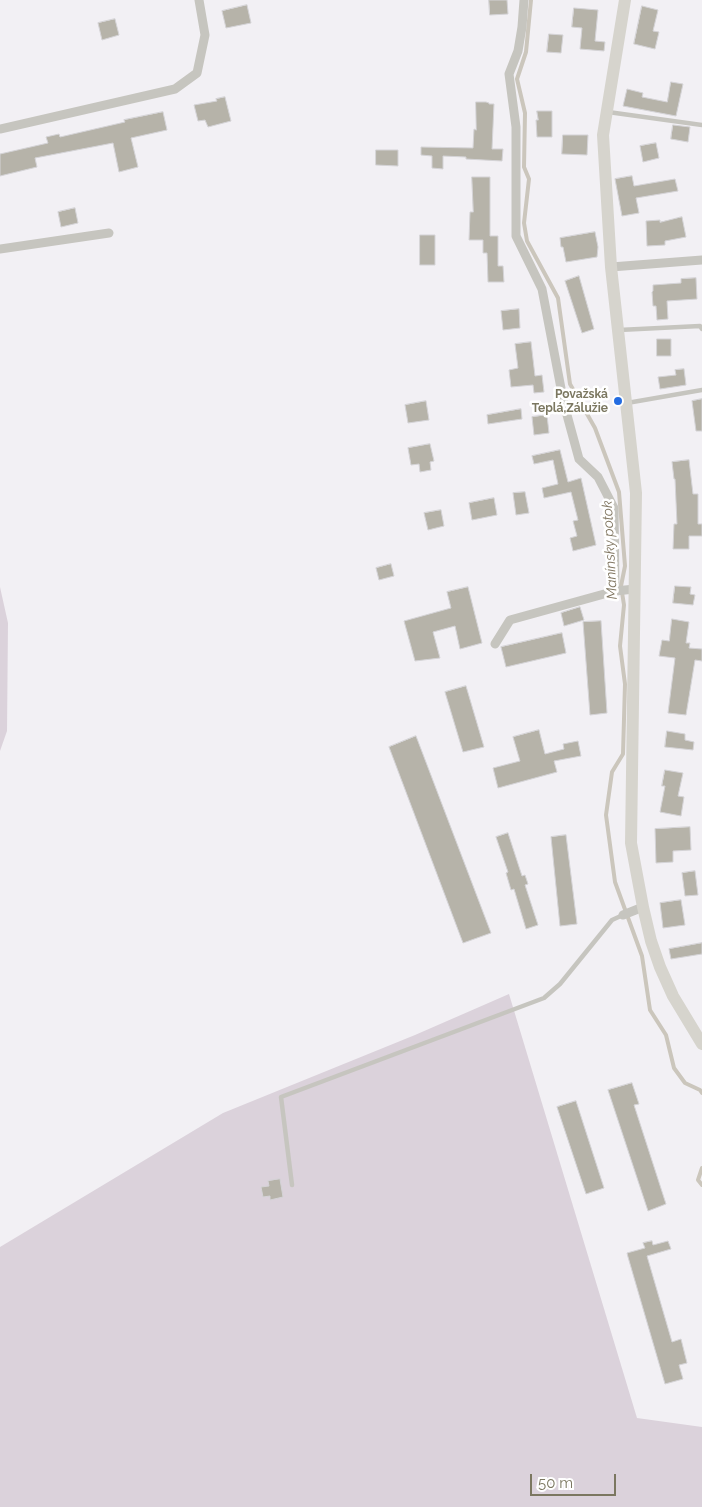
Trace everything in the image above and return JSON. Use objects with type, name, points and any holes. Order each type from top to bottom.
[{"type":"street","points":[[0,129],[175,89],[197,72],[205,35],[199,0]]},
{"type":"street","points":[[524,0],[518,51],[509,74],[516,127],[516,236],[542,289],[564,404],[579,459],[598,477],[614,508],[615,591]]},
{"type":"street","points":[[625,0],[603,135],[611,267],[636,493],[631,842],[643,907],[651,941],[660,967],[673,996],[702,1044]]},
{"type":"street","points":[[0,249],[108,233]]},
{"type":"street","points":[[611,267],[702,260]]},
{"type":"street","points":[[494,644],[510,620],[615,591],[635,589]]},
{"type":"street","points":[[627,914],[643,907]]},
{"type":"lane","points":[[607,112],[702,125]]},
{"type":"lane","points":[[618,330],[700,326],[702,329]]},
{"type":"lane","points":[[626,403],[702,390]]},
{"type":"lane","points":[[292,1186],[281,1097],[544,998],[560,984],[612,920],[627,914]]},
{"type":"shaded area","points":[[0,587],[8,623],[7,731],[0,751]]},
{"type":"shaded area","points":[[509,994],[637,1418],[702,1427],[702,1507],[0,1507],[0,1247],[223,1113],[415,1035]]},
{"type":"building","points":[[489,0],[507,0],[508,14],[490,15]]},
{"type":"building","points":[[247,5],[251,23],[226,28],[222,11]]},
{"type":"building","points":[[642,6],[658,10],[653,31],[659,32],[655,49],[634,44]]},
{"type":"building","points":[[574,8],[598,10],[595,41],[605,42],[604,51],[580,49],[582,28],[572,27]]},
{"type":"building","points":[[115,19],[119,35],[102,40],[98,23]]},
{"type":"building","points":[[549,34],[563,35],[561,53],[547,52]]},
{"type":"building","points":[[671,82],[683,84],[676,116],[623,106],[627,89],[643,93],[642,97],[667,102]]},
{"type":"building","points":[[225,97],[231,121],[208,127],[205,120],[198,121],[194,105],[217,101],[216,99]]},
{"type":"building","points":[[476,102],[494,104],[492,149],[503,149],[502,161],[443,156],[443,169],[432,168],[432,156],[421,155],[421,147],[473,148],[474,129],[476,130]]},
{"type":"building","points":[[537,111],[552,111],[552,137],[537,137]]},
{"type":"building","points":[[163,112],[167,130],[131,138],[138,167],[119,172],[113,143],[35,158],[37,167],[0,176],[0,154],[48,143],[46,137],[59,134],[60,137]]},
{"type":"building","points":[[673,125],[690,127],[688,142],[671,139]]},
{"type":"building","points":[[563,135],[588,135],[587,155],[562,154]]},
{"type":"building","points":[[656,143],[659,158],[643,162],[640,146]]},
{"type":"building","points":[[376,150],[398,150],[398,166],[376,165]]},
{"type":"building","points":[[632,176],[634,186],[675,179],[678,191],[636,198],[639,213],[622,216],[615,179]]},
{"type":"building","points":[[472,177],[490,177],[490,236],[498,236],[498,266],[503,266],[504,282],[488,282],[487,253],[483,253],[483,240],[469,240],[470,212],[473,212]]},
{"type":"building","points":[[75,208],[78,223],[61,227],[58,212]]},
{"type":"building","points":[[682,217],[686,237],[665,241],[665,245],[647,246],[646,221],[660,220],[660,222]]},
{"type":"building","points":[[595,232],[598,247],[597,257],[566,262],[560,238]]},
{"type":"building","points":[[420,235],[435,235],[435,265],[420,265]]},
{"type":"building","points":[[579,276],[594,329],[582,333],[565,281]]},
{"type":"building","points":[[696,278],[697,299],[667,301],[668,319],[657,320],[656,306],[653,306],[653,285],[681,283],[681,279]]},
{"type":"building","points":[[519,309],[520,328],[503,330],[501,311]]},
{"type":"building","points":[[657,339],[671,339],[671,356],[657,356]]},
{"type":"building","points":[[531,342],[535,376],[542,375],[544,392],[534,393],[533,385],[511,387],[509,370],[518,368],[515,344]]},
{"type":"building","points":[[684,369],[686,385],[660,389],[658,377],[676,375],[675,370]]},
{"type":"building","points":[[702,399],[702,431],[696,431],[692,401]]},
{"type":"building","points":[[426,401],[429,420],[408,423],[405,405]]},
{"type":"building","points":[[521,409],[522,419],[488,424],[487,415]]},
{"type":"building","points":[[547,415],[549,433],[534,435],[532,417]]},
{"type":"building","points":[[430,444],[434,461],[430,462],[431,470],[420,472],[419,464],[411,465],[408,448]]},
{"type":"building","points":[[560,450],[568,482],[581,478],[596,545],[573,551],[570,538],[577,536],[573,521],[578,520],[571,492],[544,498],[542,488],[558,484],[553,460],[534,464],[532,456]]},
{"type":"building","points":[[689,460],[693,494],[698,494],[698,524],[702,524],[702,536],[689,536],[689,549],[673,549],[674,524],[677,524],[675,479],[672,462]]},
{"type":"building","points":[[525,492],[529,513],[516,515],[513,493]]},
{"type":"building","points":[[494,498],[497,515],[472,520],[469,503]]},
{"type":"building","points":[[441,510],[444,526],[428,530],[424,513]]},
{"type":"building","points":[[391,564],[394,576],[379,580],[376,568]]},
{"type":"building","points":[[675,586],[691,587],[690,594],[695,595],[693,605],[673,603]]},
{"type":"building","points":[[468,587],[482,643],[460,649],[455,626],[433,632],[440,658],[415,661],[404,621],[451,608],[447,592]]},
{"type":"building","points":[[580,607],[584,620],[564,626],[561,613]]},
{"type":"building","points":[[672,619],[689,622],[686,643],[690,643],[689,648],[702,649],[702,661],[695,660],[686,715],[668,713],[675,658],[659,656],[662,640],[669,641]]},
{"type":"building","points":[[601,621],[607,713],[590,715],[583,622]]},
{"type":"building","points":[[562,633],[566,653],[506,667],[501,647]]},
{"type":"building","points":[[466,686],[484,747],[463,752],[445,692]]},
{"type":"building","points":[[539,730],[545,754],[564,749],[563,744],[578,741],[581,756],[554,761],[557,772],[498,788],[493,768],[520,761],[513,737]]},
{"type":"building","points":[[667,731],[685,734],[685,740],[694,742],[693,750],[665,747]]},
{"type":"building","points":[[416,736],[491,933],[463,943],[389,747]]},
{"type":"building","points":[[665,770],[683,773],[678,796],[684,797],[681,816],[660,812],[665,786],[662,786]]},
{"type":"building","points":[[690,827],[691,850],[673,851],[673,862],[656,863],[655,829]]},
{"type":"building","points":[[508,833],[522,876],[525,875],[528,884],[525,885],[538,925],[526,929],[514,889],[511,890],[506,873],[508,872],[496,837]]},
{"type":"building","points":[[566,835],[577,924],[560,926],[551,837]]},
{"type":"building","points":[[695,871],[698,895],[685,896],[682,873]]},
{"type":"building","points":[[681,900],[685,925],[663,928],[660,903]]},
{"type":"building","points":[[702,943],[702,954],[671,959],[669,949]]},
{"type":"building","points":[[632,1083],[639,1104],[634,1105],[666,1204],[648,1211],[608,1090]]},
{"type":"building","points":[[576,1101],[604,1188],[586,1194],[557,1107]]},
{"type":"building","points":[[280,1179],[283,1197],[270,1200],[270,1196],[263,1197],[261,1187],[269,1186],[268,1181]]},
{"type":"building","points":[[652,1241],[653,1245],[668,1241],[671,1249],[647,1256],[672,1342],[681,1339],[687,1363],[679,1365],[683,1379],[665,1384],[627,1253],[645,1248],[643,1243]]},
{"type":"waterway","name":"Manínsky potok","points":[[531,0],[526,52],[517,79],[525,113],[524,167],[529,179],[524,223],[527,241],[558,298],[570,384],[595,428],[619,492],[625,566],[621,586],[624,605],[620,646],[625,684],[623,754],[612,772],[606,815],[615,882],[642,956],[650,1010],[666,1035],[674,1068],[685,1083],[700,1090],[702,1093]]},
{"type":"waterway","name":"Manínsky potok","points":[[702,1168],[698,1180],[702,1185]]},
{"type":"place","name":"Považská Teplá,Zálužie","points":[[618,401]]}]
